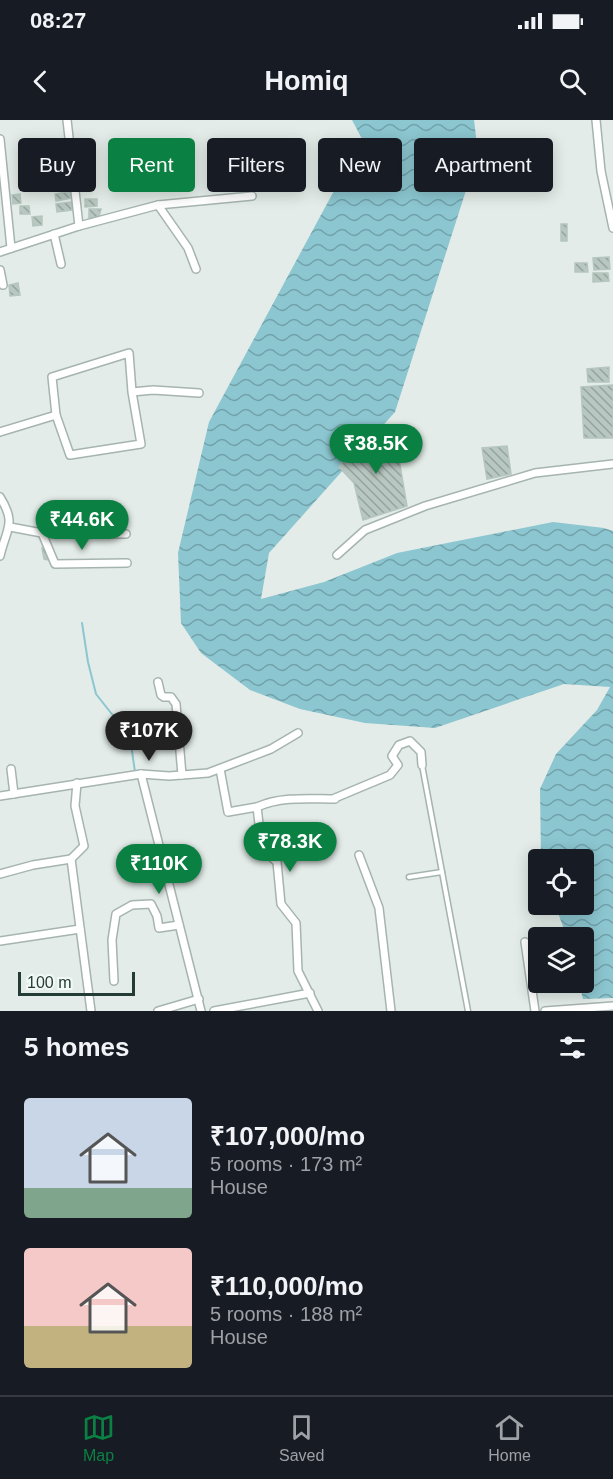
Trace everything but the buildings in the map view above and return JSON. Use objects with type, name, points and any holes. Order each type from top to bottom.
[{"type":"street","points":[[67,120],[79,226]]},
{"type":"street","points":[[596,120],[601,171],[613,228]]},
{"type":"street","points":[[0,139],[11,248]]},
{"type":"street","points":[[0,252],[79,226],[158,205],[252,196]]},
{"type":"street","points":[[158,205],[188,248],[196,269]]},
{"type":"street","points":[[54,234],[61,264]]},
{"type":"street","points":[[0,270],[3,285]]},
{"type":"street","points":[[129,353],[132,392],[141,444],[70,455],[56,415],[52,377],[129,353]]},
{"type":"street","points":[[132,392],[153,390],[199,393]]},
{"type":"street","points":[[0,432],[56,415]]},
{"type":"street","points":[[338,555],[365,530],[425,506],[535,473],[613,464]]},
{"type":"street","points":[[0,497],[7,508],[10,527],[0,556]]},
{"type":"street","points":[[78,533],[80,508]]},
{"type":"street","points":[[10,527],[42,533],[126,534]]},
{"type":"street","points":[[42,533],[55,564],[127,563]]},
{"type":"street","points":[[158,682],[161,695],[171,697],[176,704],[182,775]]},
{"type":"street","points":[[0,796],[141,774],[208,773],[271,749],[298,733]]},
{"type":"street","points":[[220,769],[228,812],[257,807],[287,798],[330,800],[390,775],[398,765],[392,756],[399,745],[410,741],[421,752],[422,765]]},
{"type":"street","points":[[11,769],[14,794]]},
{"type":"street","points":[[141,774],[201,1011]]},
{"type":"street","points":[[0,874],[33,865],[70,859],[84,846],[75,806],[77,783]]},
{"type":"street","points":[[257,807],[261,849],[277,862],[281,904],[296,923],[298,971],[318,1011]]},
{"type":"street","points":[[358,855],[379,908],[392,1011]]},
{"type":"street","points":[[70,859],[91,1011]]},
{"type":"street","points":[[114,981],[112,940],[116,914],[132,905],[151,904],[159,928],[179,925]]},
{"type":"street","points":[[0,941],[80,929]]},
{"type":"street","points":[[525,942],[535,1011]]},
{"type":"street","points":[[214,1011],[310,993]]},
{"type":"street","points":[[158,1011],[199,999]]},
{"type":"street","points":[[545,1011],[589,1010],[613,1006]]},
{"type":"lane","points":[[422,765],[468,1011]]},
{"type":"lane","points":[[410,877],[442,872]]},
{"type":"water","points":[[352,120],[474,120],[476,138],[414,138],[414,192],[466,192],[395,412],[269,553],[261,599],[324,582],[397,553],[553,522],[613,531],[613,998],[583,999],[582,993],[594,993],[594,927],[563,927],[559,915],[594,915],[594,849],[541,849],[540,789],[556,754],[597,710],[610,687],[564,684],[435,728],[365,723],[300,709],[250,690],[201,653],[181,623],[178,553],[209,422],[333,192],[402,192],[402,138],[361,138]]},
{"type":"waterway","points":[[82,623],[96,694],[130,737],[135,772]]}]
